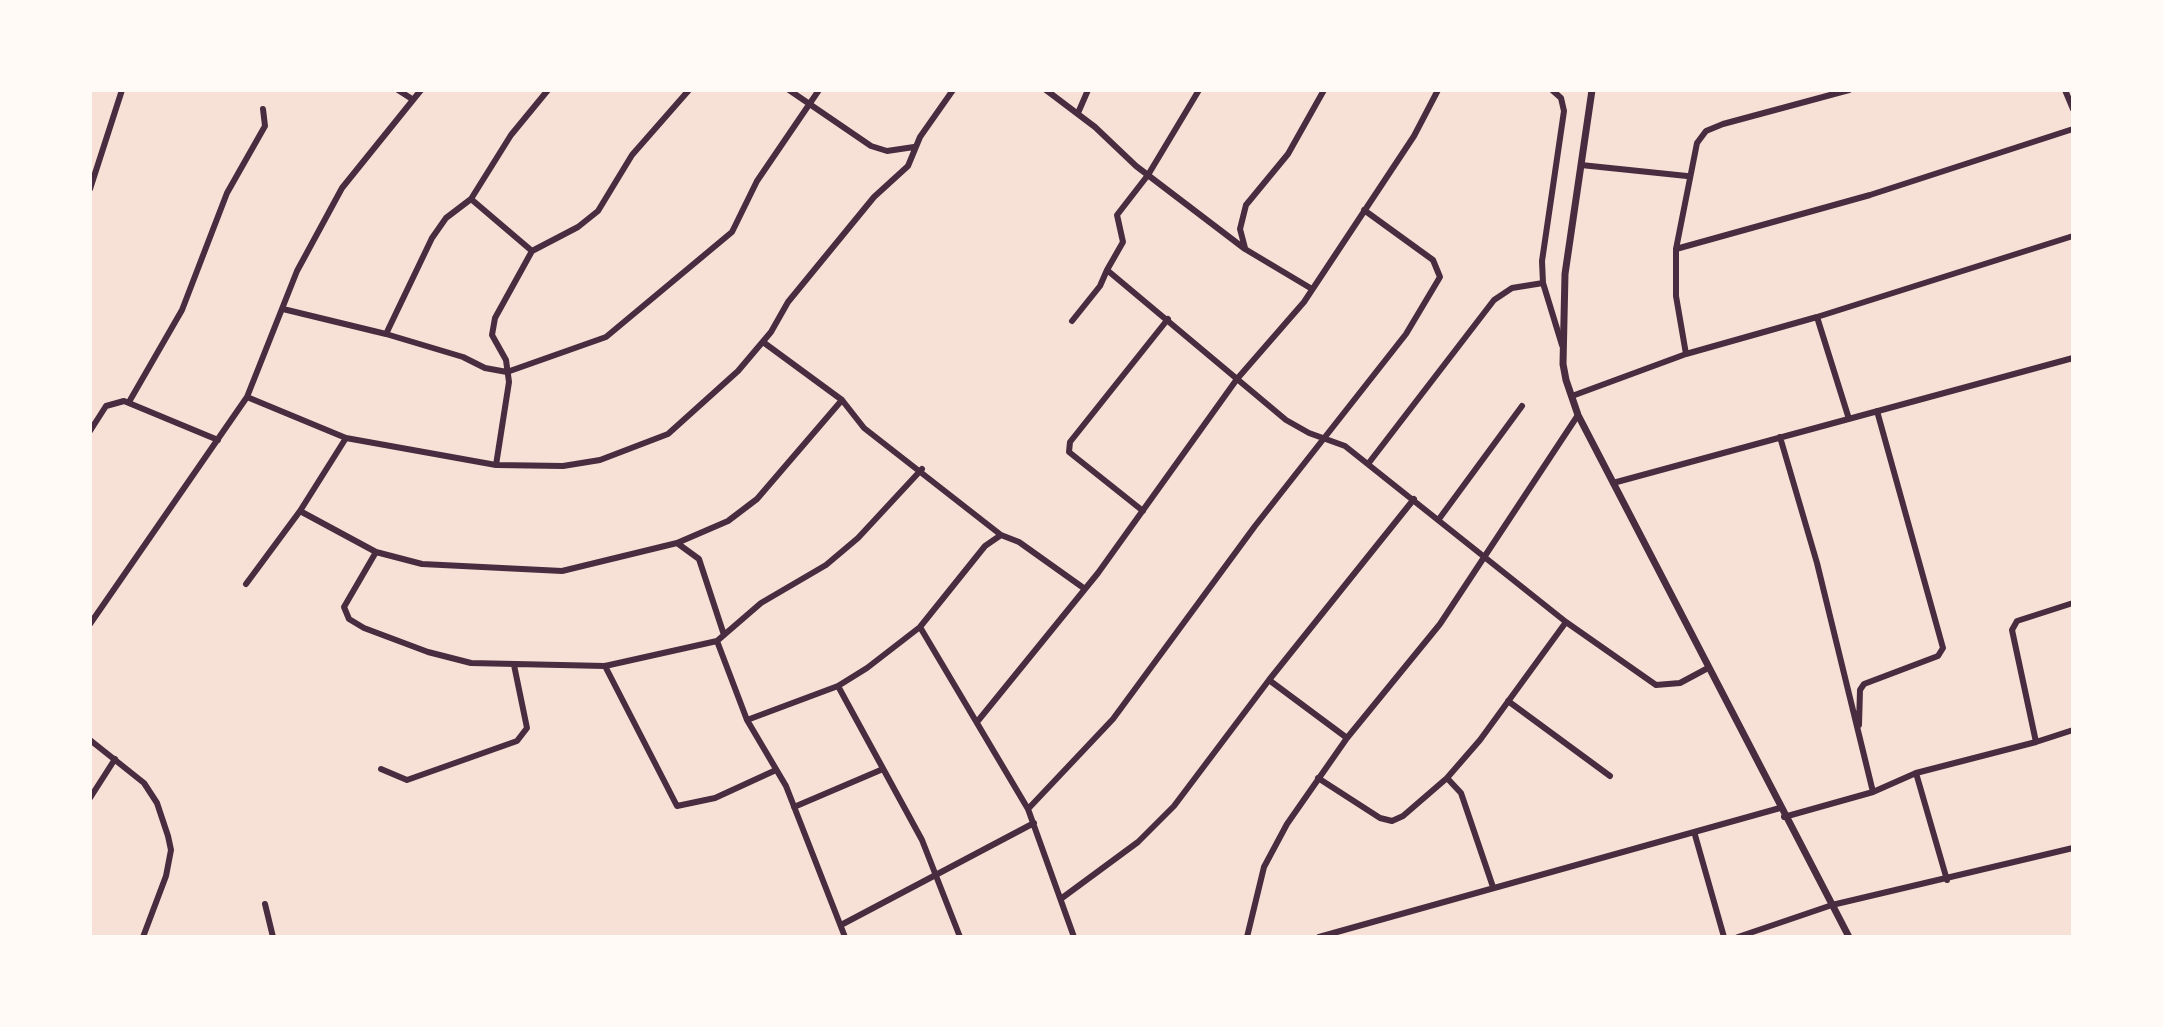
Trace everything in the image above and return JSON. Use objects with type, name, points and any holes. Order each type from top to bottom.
[{"type":"street","points":[[90,189],[122,90]]},
{"type":"street","points":[[398,90],[412,99]]},
{"type":"street","points":[[90,624],[247,397],[297,271],[342,188],[421,90]]},
{"type":"street","points":[[386,334],[432,238],[446,218],[471,199],[511,135],[548,90]]},
{"type":"street","points":[[496,465],[507,372],[491,328],[532,251],[578,227],[598,211],[632,155],[689,90]]},
{"type":"street","points":[[789,90],[871,146],[887,151],[914,147]]},
{"type":"street","points":[[283,309],[386,334],[463,357],[485,368],[507,372],[606,337],[732,232],[757,181],[819,90]]},
{"type":"street","points":[[247,397],[346,438],[496,465],[551,466],[600,460],[668,434],[738,371],[763,342],[788,302],[874,197],[908,166],[914,147],[953,90]]},
{"type":"street","points":[[1046,90],[1078,113],[1148,175],[1245,249],[1312,289]]},
{"type":"street","points":[[1078,113],[1088,90]]},
{"type":"street","points":[[1072,321],[1100,286],[1123,242],[1117,215],[1148,175],[1199,90]]},
{"type":"street","points":[[1245,249],[1240,229],[1246,205],[1288,154],[1324,90]]},
{"type":"street","points":[[977,722],[1085,589],[1237,379],[1312,289],[1414,136],[1438,90]]},
{"type":"street","points":[[1552,90],[1561,98],[1564,111],[1542,261],[1543,283],[1563,349]]},
{"type":"street","points":[[1592,90],[1565,274],[1563,364],[1572,396],[1578,415],[1849,937]]},
{"type":"street","points":[[1686,354],[1676,296],[1676,249],[1687,176],[1697,143],[1706,131],[1825,93],[1849,90]]},
{"type":"street","points":[[2065,90],[2073,109]]},
{"type":"street","points":[[129,402],[182,310],[227,193],[265,126],[263,109]]},
{"type":"street","points":[[1676,249],[1870,195],[2073,129]]},
{"type":"street","points":[[1581,165],[1687,176]]},
{"type":"street","points":[[471,199],[532,251]]},
{"type":"street","points":[[1028,809],[1113,719],[1255,526],[1406,334],[1440,277],[1433,260],[1364,210]]},
{"type":"street","points":[[1572,396],[1686,354],[1817,317],[2073,236]]},
{"type":"street","points":[[1107,270],[1297,428],[1345,446],[1566,622],[1656,685],[1680,683],[1708,668]]},
{"type":"street","points":[[1368,464],[1494,300],[1512,288],[1543,283]]},
{"type":"street","points":[[1817,317],[1849,419]]},
{"type":"street","points":[[1143,511],[1069,452],[1070,442],[1168,319]]},
{"type":"street","points":[[763,342],[842,400],[864,428],[922,469],[1001,535],[1019,542],[1085,589]]},
{"type":"street","points":[[1613,483],[2073,358]]},
{"type":"street","points":[[300,511],[376,552],[422,564],[539,572],[580,568],[677,543],[728,521],[757,499],[842,400]]},
{"type":"street","points":[[90,431],[106,406],[129,402],[218,440]]},
{"type":"street","points":[[1439,519],[1522,406]]},
{"type":"street","points":[[1859,725],[1860,690],[1864,684],[1938,656],[1943,648],[1877,411]]},
{"type":"street","points":[[1247,937],[1252,906],[1268,857],[1318,778],[1440,624],[1578,415]]},
{"type":"street","points":[[1780,437],[1817,563],[1834,643],[1859,725],[1873,792]]},
{"type":"street","points":[[246,584],[300,511],[346,438]]},
{"type":"street","points":[[376,552],[344,607],[349,619],[392,639],[446,657],[514,665],[605,666],[717,641],[761,603],[826,565],[858,538],[922,469]]},
{"type":"street","points":[[1062,898],[1138,842],[1174,806],[1245,707],[1414,499]]},
{"type":"street","points":[[747,720],[838,686],[920,627],[985,546],[1001,535]]},
{"type":"street","points":[[677,543],[699,559],[724,635]]},
{"type":"street","points":[[90,602],[100,609]]},
{"type":"street","points":[[2036,742],[2012,630],[2017,621],[2073,603]]},
{"type":"street","points":[[1318,778],[1366,812],[1392,821],[1403,816],[1447,778],[1566,622]]},
{"type":"street","points":[[920,627],[1028,809],[1074,937]]},
{"type":"street","points":[[717,641],[747,720],[794,807],[845,937]]},
{"type":"street","points":[[381,769],[407,780],[517,741],[527,728],[514,665]]},
{"type":"street","points":[[605,666],[677,806],[715,798],[776,770]]},
{"type":"street","points":[[1269,680],[1347,738]]},
{"type":"street","points":[[838,686],[937,873],[960,937]]},
{"type":"street","points":[[1508,701],[1610,776]]},
{"type":"street","points":[[1784,817],[1873,792],[1916,773],[2073,730]]},
{"type":"street","points":[[90,740],[144,783],[157,803],[171,850],[166,876],[143,937]]},
{"type":"street","points":[[90,798],[115,759]]},
{"type":"street","points":[[794,807],[883,769]]},
{"type":"street","points":[[1916,773],[1947,880]]},
{"type":"street","points":[[1447,778],[1461,793],[1493,887]]},
{"type":"street","points":[[1319,937],[1493,887],[1695,835],[1780,808]]},
{"type":"street","points":[[841,925],[1034,823]]},
{"type":"street","points":[[1695,835],[1724,937]]},
{"type":"street","points":[[1738,937],[1832,905],[2073,848]]},
{"type":"street","points":[[265,904],[273,937]]}]
